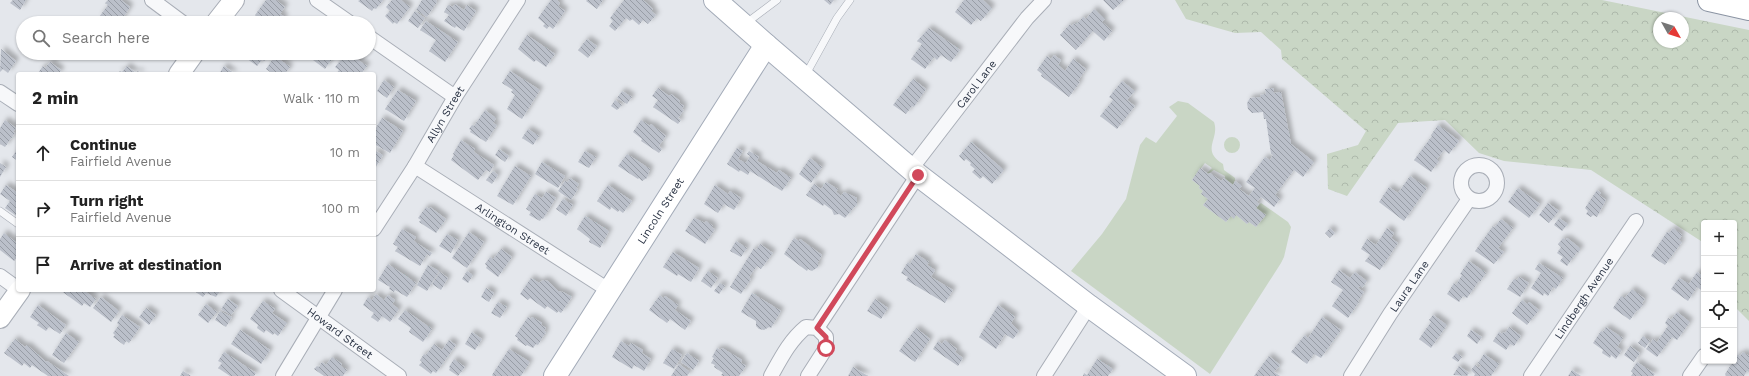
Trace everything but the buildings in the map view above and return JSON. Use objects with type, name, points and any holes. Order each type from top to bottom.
[{"type":"main road","points":[[221,16],[234,0]]},
{"type":"main road","points":[[715,0],[766,46],[914,172],[1089,306],[1186,376]]},
{"type":"main road","points":[[1709,0],[1749,9]]},
{"type":"main road","name":"Lincoln Street","points":[[556,376],[766,46]]},
{"type":"main road","points":[[180,72],[189,60]]},
{"type":"main road","points":[[0,318],[18,292]]},
{"type":"street","points":[[152,0],[174,16]]},
{"type":"street","points":[[318,0],[340,16]]},
{"type":"street","name":"Allyn Street","points":[[376,226],[415,166],[455,97],[518,0]]},
{"type":"street","name":"Carol Lane","points":[[817,328],[914,172],[1027,18],[1044,0]]},
{"type":"street","points":[[376,42],[455,97]]},
{"type":"street","points":[[0,92],[16,103]]},
{"type":"street","name":"Arlington Street","points":[[415,166],[610,291]]},
{"type":"street","name":"Laura Lane","points":[[1351,376],[1469,199]]},
{"type":"street","name":"Lindbergh Avenue","points":[[1531,376],[1636,221]]},
{"type":"street","points":[[0,276],[16,288]]},
{"type":"street","name":"Howard Street","points":[[284,292],[399,376]]},
{"type":"street","points":[[283,376],[334,292]]},
{"type":"street","points":[[1044,376],[1089,306]]},
{"type":"street","points":[[770,376],[796,335],[806,327],[817,328],[826,337],[826,348],[808,376]]},
{"type":"street","points":[[1690,376],[1701,360]]},
{"type":"lane","points":[[743,25],[777,0]]},
{"type":"lane","points":[[804,78],[837,18],[850,0]]},
{"type":"lane","points":[[0,211],[16,223]]},
{"type":"green space","points":[[1175,0],[1602,0],[1661,12],[1653,12],[1653,48],[1689,48],[1689,18],[1749,30],[1749,321],[1737,309],[1737,220],[1701,220],[1701,241],[1591,170],[1504,161],[1479,153],[1445,120],[1398,123],[1347,196],[1328,189],[1327,154],[1358,145],[1366,131],[1282,59],[1281,50],[1261,32],[1235,33],[1186,19]]},
{"type":"green space","points":[[1178,101],[1188,103],[1214,122],[1215,134],[1212,144],[1213,154],[1216,159],[1223,164],[1224,170],[1235,178],[1233,185],[1225,179],[1225,176],[1214,170],[1208,174],[1207,173],[1212,168],[1205,163],[1192,180],[1200,186],[1199,188],[1203,191],[1201,194],[1208,199],[1203,205],[1226,222],[1231,216],[1234,218],[1236,215],[1247,224],[1249,222],[1256,227],[1265,215],[1256,208],[1261,203],[1288,222],[1291,227],[1284,257],[1281,263],[1210,374],[1071,271],[1102,234],[1126,199],[1140,145],[1146,137],[1156,143],[1177,116],[1169,107]]},
{"type":"green space","points":[[1232,137],[1239,142],[1240,145],[1235,152],[1232,153],[1225,148],[1224,145],[1229,138]]},
{"type":"route","points":[[826,348],[826,337],[817,328],[918,175]]}]
